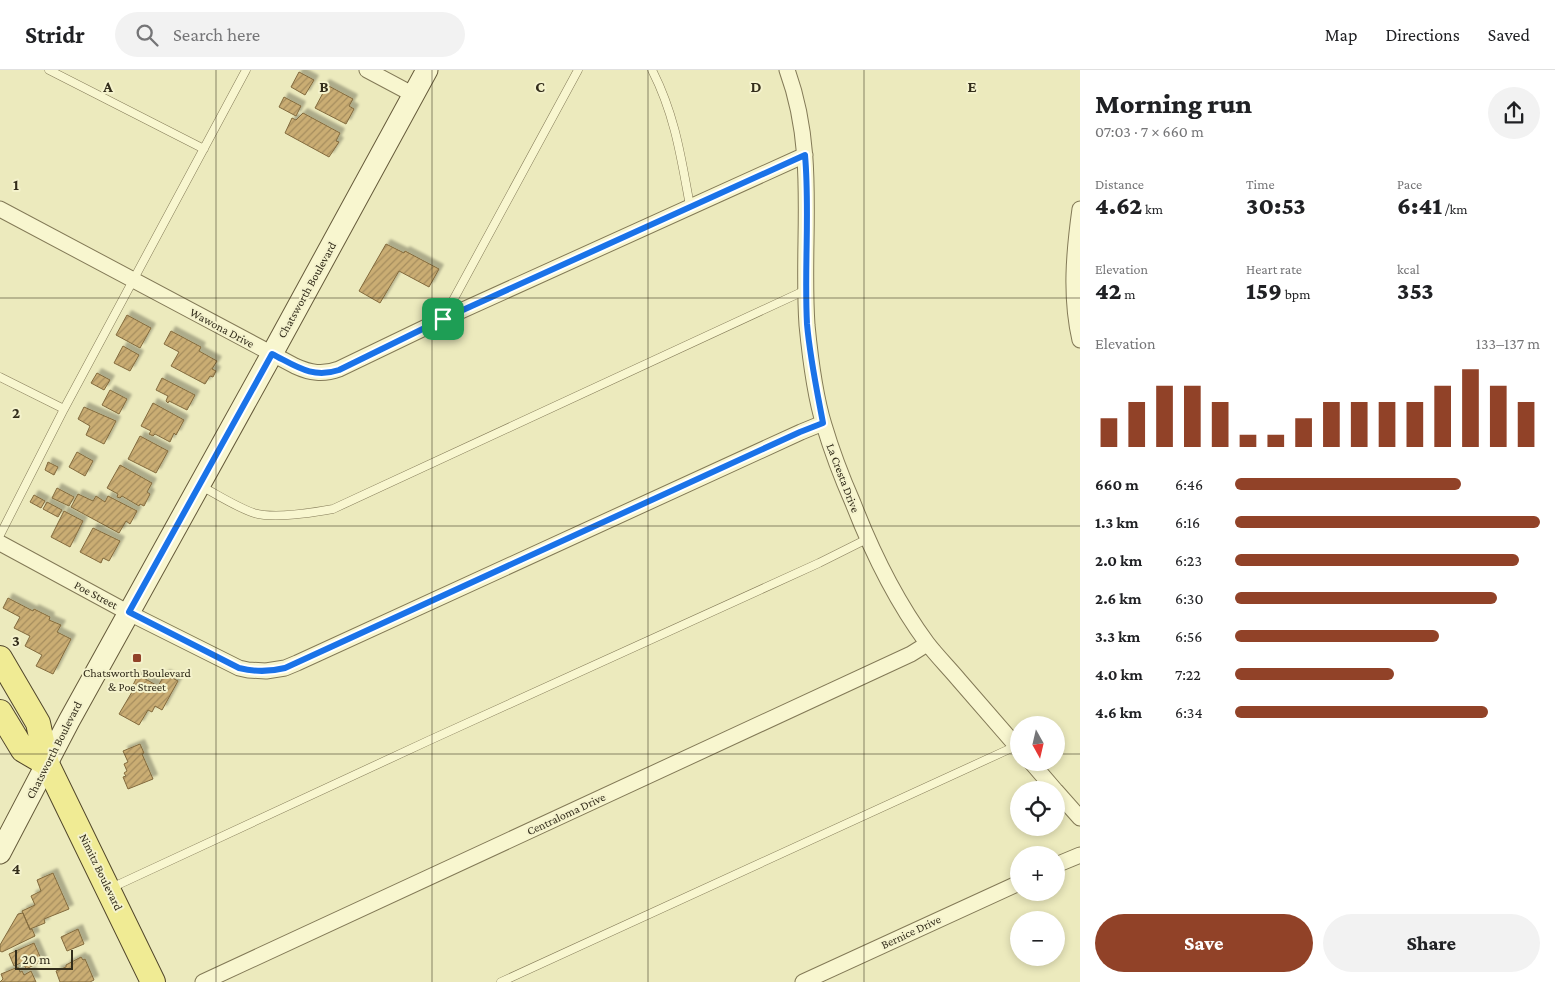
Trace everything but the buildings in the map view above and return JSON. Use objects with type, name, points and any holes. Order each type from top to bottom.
[{"type":"main road","name":"Chatsworth Boulevard","points":[[0,853],[129,612],[427,70]]},
{"type":"main road","name":"Nimitz Boulevard","points":[[0,658],[38,723],[47,764],[154,982]]},
{"type":"main road","points":[[0,712],[23,750],[47,764]]},
{"type":"street","points":[[367,70],[414,95]]},
{"type":"street","name":"La Cresta Drive","points":[[787,70],[799,112],[805,155],[808,202],[806,290],[808,326],[823,423],[835,459],[867,540],[888,582],[927,644],[1010,739]]},
{"type":"street","name":"Wawona Drive","points":[[0,209],[272,354],[308,372],[318,374],[339,370],[443,319],[805,155]]},
{"type":"street","points":[[1080,209],[1074,279],[1075,306],[1080,340]]},
{"type":"street","name":"Poe Street","points":[[0,544],[239,668],[266,672],[285,668],[823,423]]},
{"type":"street","name":"Centraloma Drive","points":[[204,982],[912,654],[927,644]]},
{"type":"street","points":[[1039,771],[1047,781]]},
{"type":"street","points":[[1065,801],[1080,818]]},
{"type":"street","points":[[1065,862],[1080,854]]},
{"type":"street","name":"Bernice Drive","points":[[803,982],[1010,887]]},
{"type":"lane","points":[[49,70],[204,149]]},
{"type":"lane","points":[[0,535],[64,409],[246,70]]},
{"type":"lane","points":[[443,319],[578,70]]},
{"type":"lane","points":[[652,70],[662,89],[672,116],[690,206]]},
{"type":"lane","points":[[200,485],[256,514],[286,515],[333,509],[806,290]]},
{"type":"lane","points":[[0,376],[64,409]]},
{"type":"lane","points":[[109,889],[867,540]]},
{"type":"lane","points":[[501,982],[1010,750]]},
{"type":"place","name":"Chatsworth Boulevard & Poe Street","points":[[137,658]]},
{"type":"route","points":[[805,155],[808,186],[806,290],[808,326],[823,423],[285,668],[266,672],[239,668],[129,612],[272,354],[308,372],[328,373],[339,370],[443,319],[805,155]]}]
